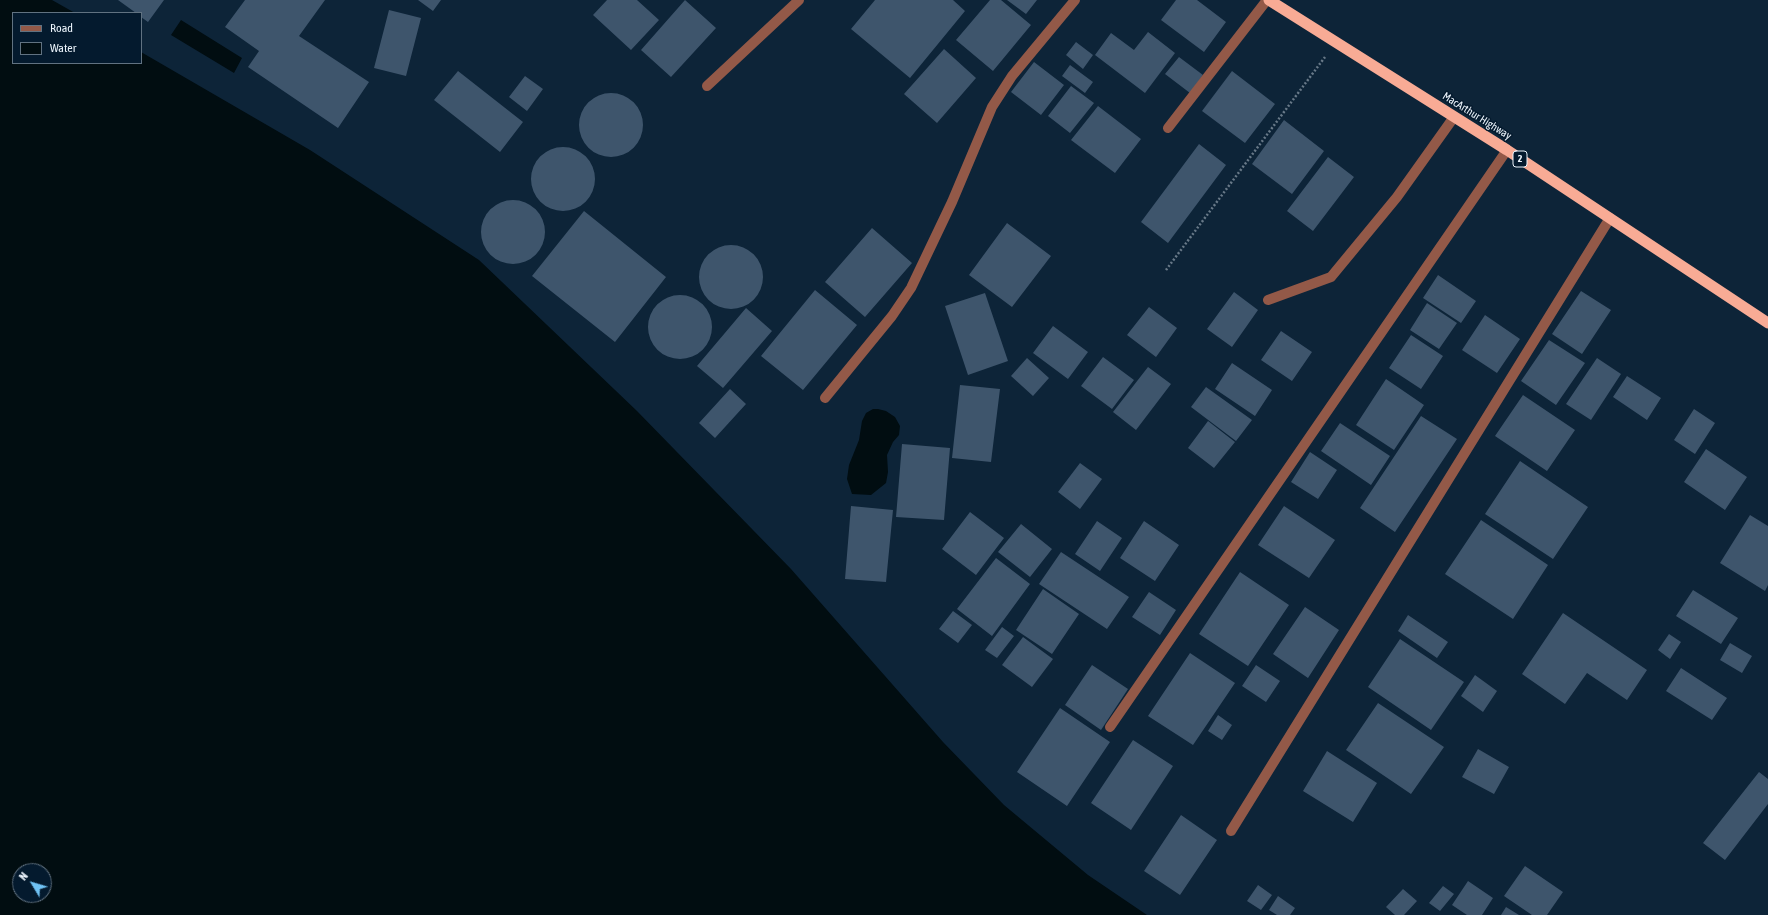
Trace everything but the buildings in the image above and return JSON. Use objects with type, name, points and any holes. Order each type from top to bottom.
[{"type":"highway","name":"MacArthur Highway","points":[[1268,0],[1507,150],[1768,323]]},
{"type":"street","points":[[707,86],[799,0]]},
{"type":"street","points":[[825,398],[892,316],[911,288],[952,202],[992,107],[1012,76],[1075,0]]},
{"type":"street","points":[[1168,128],[1268,0]]},
{"type":"street","points":[[1268,300],[1330,277],[1397,197],[1454,117]]},
{"type":"street","points":[[1110,727],[1507,150]]},
{"type":"street","points":[[1231,832],[1610,218]]},
{"type":"path","points":[[1166,270],[1336,43]]},
{"type":"water","points":[[0,0],[52,0],[73,12],[12,12],[12,64],[142,64],[142,53],[310,150],[479,260],[637,411],[791,569],[943,742],[1004,805],[1088,875],[1147,915],[0,915]]},
{"type":"water","points":[[181,20],[242,58],[234,73],[171,35]]},
{"type":"water","points":[[873,409],[886,411],[895,417],[900,426],[899,435],[893,442],[887,455],[888,472],[886,483],[871,495],[852,494],[847,479],[849,465],[859,440],[862,421],[866,413]]}]
